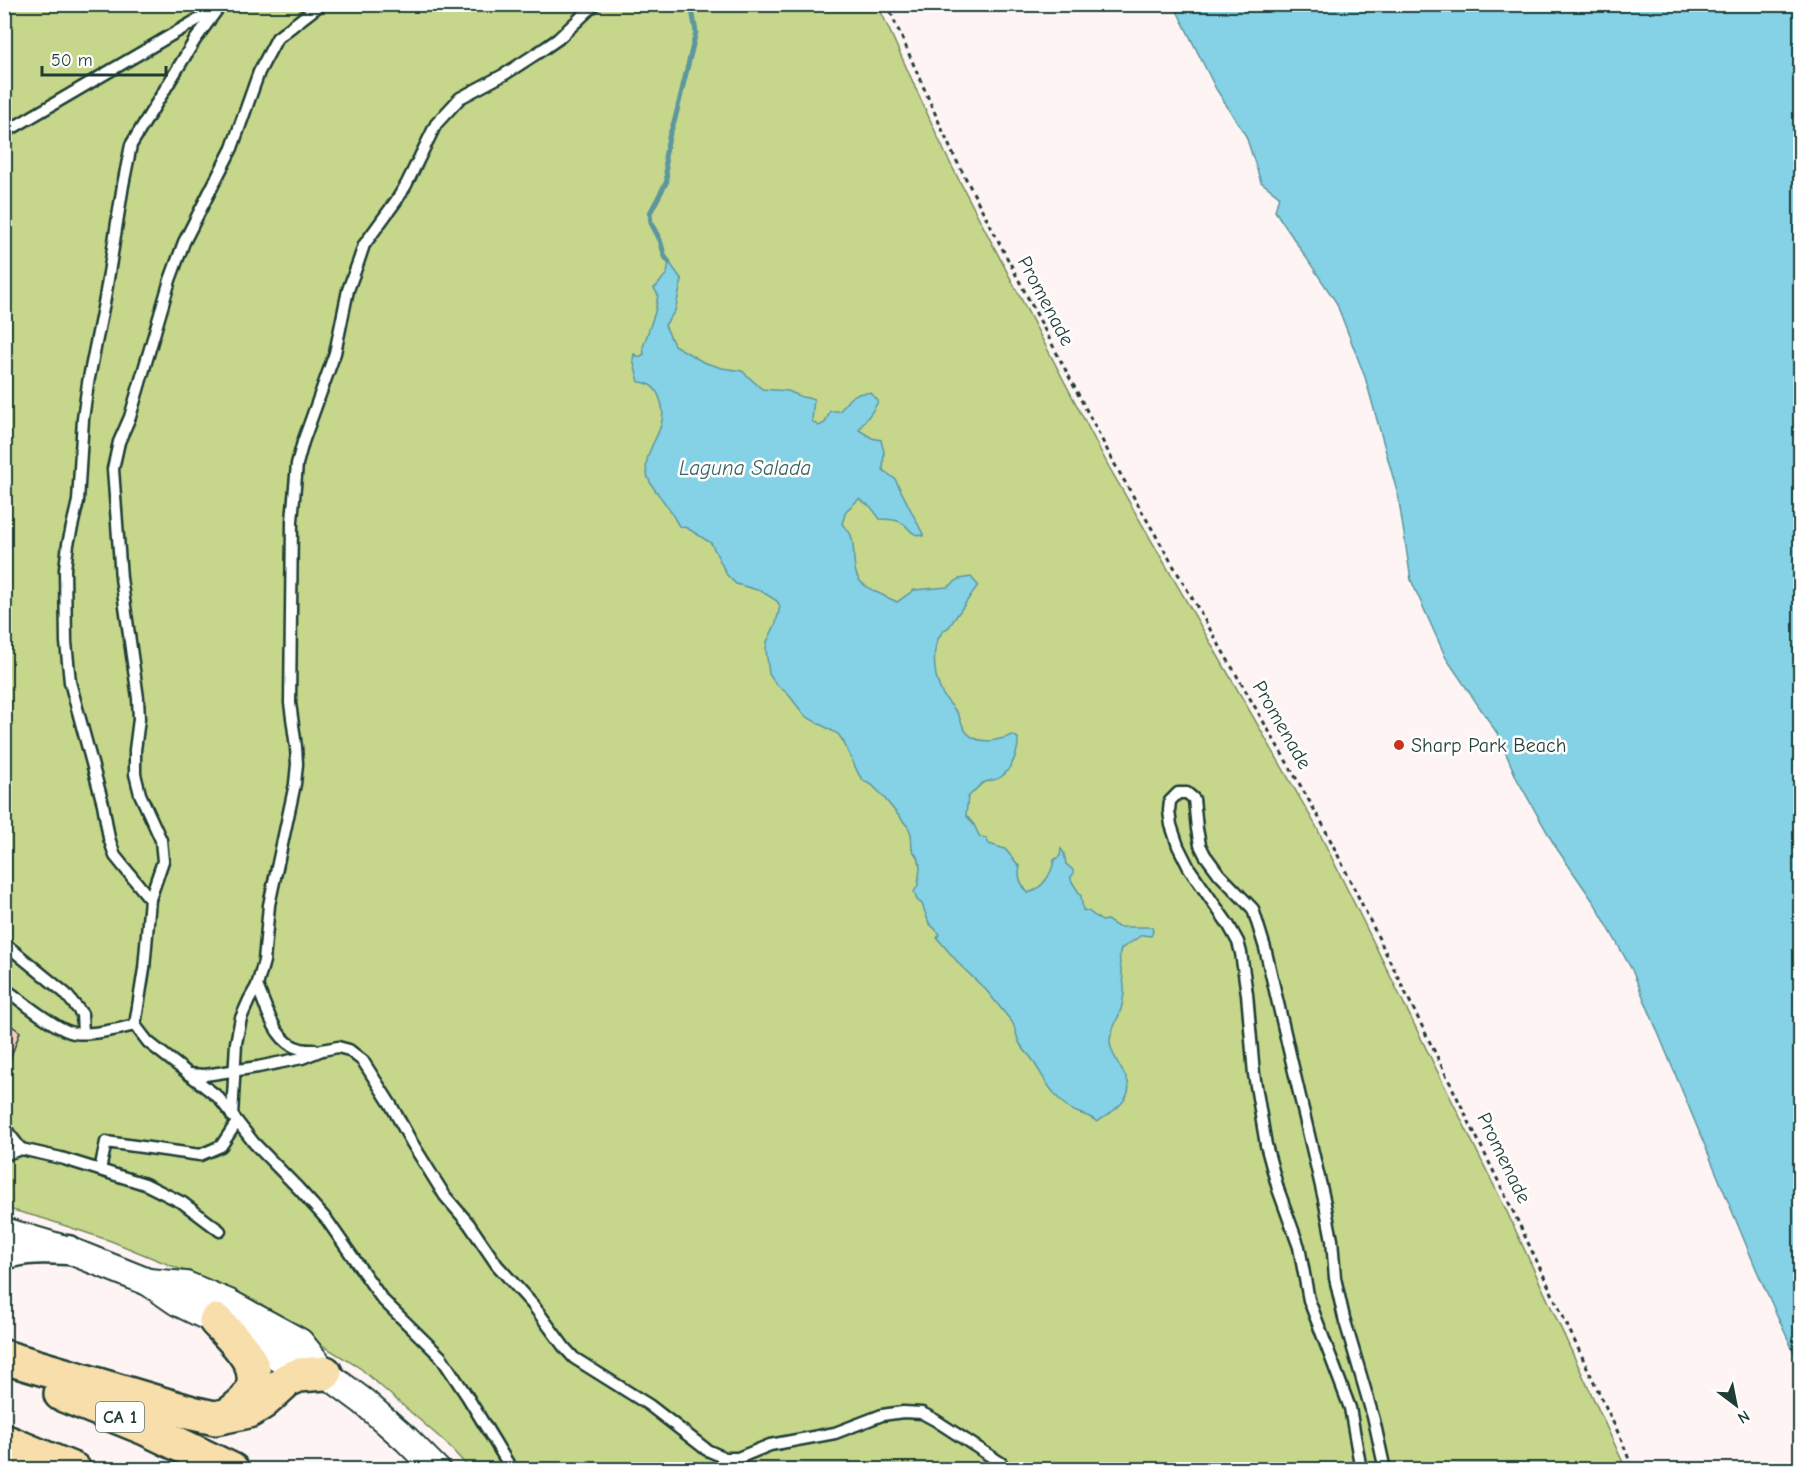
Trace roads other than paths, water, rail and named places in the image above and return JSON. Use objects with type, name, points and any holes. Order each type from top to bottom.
[{"type":"highway","points":[[216,1322],[244,1350],[252,1364],[254,1383],[251,1392],[246,1401],[229,1415]]},
{"type":"highway","points":[[4,1357],[215,1418],[249,1411],[264,1402],[287,1380],[299,1375],[325,1373]]},
{"type":"highway","name":"CA 1","points":[[4,1373],[136,1424],[232,1470]]},
{"type":"highway","points":[[4,1442],[74,1470]]},
{"type":"highway","points":[[4,1455],[55,1470]]},
{"type":"main road","points":[[4,1255],[40,1249],[68,1250]]},
{"type":"street","points":[[4,1231],[68,1250],[148,1281],[177,1302],[286,1363],[325,1373]]},
{"type":"street","points":[[148,1281],[186,1285],[227,1302],[300,1342],[325,1373],[364,1402],[408,1440],[437,1470]]},
{"type":"lane","points":[[321,4],[277,38],[259,72],[232,148],[184,242],[170,280],[130,417],[119,442],[113,469],[121,578],[138,698],[139,719],[135,774],[140,794],[161,840],[163,861],[150,898],[144,969],[135,1025],[148,1042],[218,1097],[254,1143],[327,1220],[382,1299],[441,1358],[512,1470]]},
{"type":"lane","points":[[100,1170],[106,1142],[200,1155],[221,1146],[234,1119],[236,1043],[241,1018],[257,986],[264,961],[269,905],[297,765],[290,703],[292,521],[297,464],[334,353],[348,290],[364,245],[396,201],[418,163],[436,124],[460,98],[505,74],[558,39],[595,4]]},
{"type":"lane","points":[[150,898],[115,856],[110,838],[70,682],[66,642],[64,569],[78,501],[83,420],[88,383],[131,145],[195,40],[221,6]]},
{"type":"lane","points":[[4,133],[221,6]]},
{"type":"lane","points":[[1361,1470],[1350,1408],[1309,1300],[1299,1247],[1278,1189],[1266,1145],[1254,1074],[1241,953],[1228,924],[1189,868],[1174,835],[1169,811],[1170,801],[1178,793],[1186,794],[1194,799],[1197,830],[1204,855],[1252,909],[1265,948],[1324,1199],[1332,1240],[1335,1278],[1344,1318],[1381,1447],[1385,1470]]},
{"type":"lane","points":[[4,943],[65,993],[82,1014],[84,1033]]},
{"type":"lane","points":[[257,986],[272,1022],[279,1034],[290,1045],[301,1049],[322,1050]]},
{"type":"lane","points":[[4,988],[55,1025],[72,1033],[120,1029],[135,1025]]},
{"type":"lane","points":[[188,1074],[205,1075],[234,1071],[302,1058],[322,1050],[338,1047],[349,1050],[363,1061],[445,1196],[469,1224],[497,1265],[564,1347],[574,1358],[649,1406],[707,1450],[725,1458],[738,1458],[770,1445],[835,1433],[882,1415],[903,1412],[922,1413],[1001,1463],[1006,1470]]},
{"type":"lane","points":[[4,1127],[21,1149]]},
{"type":"lane","points":[[4,1155],[21,1149],[145,1184],[183,1203],[220,1230]]},
{"type":"water","points":[[1174,5],[1800,5],[1800,1366],[1757,1271],[1632,970],[1595,904],[1555,846],[1517,779],[1497,733],[1446,658],[1411,580],[1398,495],[1365,377],[1336,302],[1275,211],[1279,196],[1261,182],[1246,136],[1216,89]]},
{"type":"water","name":"Laguna Salada","points":[[669,262],[682,280],[675,311],[665,325],[674,345],[703,362],[742,371],[762,389],[788,391],[814,399],[812,421],[819,426],[825,423],[830,411],[840,411],[855,395],[871,393],[878,401],[859,430],[872,438],[881,440],[884,452],[883,470],[895,479],[924,536],[914,534],[898,521],[880,519],[871,507],[859,499],[846,511],[842,524],[851,535],[857,576],[868,588],[897,602],[914,590],[948,587],[959,579],[971,577],[978,585],[938,639],[934,656],[938,684],[969,735],[987,741],[1013,735],[1018,738],[1016,754],[1005,774],[983,783],[968,797],[966,815],[980,837],[986,838],[989,844],[1005,849],[1020,867],[1020,880],[1028,893],[1038,888],[1046,880],[1054,860],[1060,856],[1061,849],[1066,864],[1074,873],[1071,880],[1081,896],[1083,910],[1118,927],[1152,927],[1151,936],[1142,935],[1121,949],[1124,994],[1110,1043],[1114,1057],[1129,1084],[1122,1103],[1097,1122],[1069,1108],[1055,1095],[1020,1044],[1012,1022],[986,990],[937,938],[940,934],[929,923],[922,904],[917,900],[914,892],[918,885],[920,868],[919,860],[912,849],[908,827],[880,793],[859,775],[838,734],[805,716],[769,674],[766,650],[780,606],[777,601],[761,591],[736,584],[727,575],[711,543],[687,528],[679,526],[650,482],[646,467],[661,425],[662,404],[652,386],[639,382],[633,360],[634,354],[639,357],[644,354],[643,347],[655,312],[658,295],[654,288],[667,274]]},
{"type":"waterway","points":[[669,262],[651,223],[650,213],[667,181],[665,157],[696,32],[691,4]]},
{"type":"place","name":"Sharp Park Beach","points":[[1399,745]]}]
